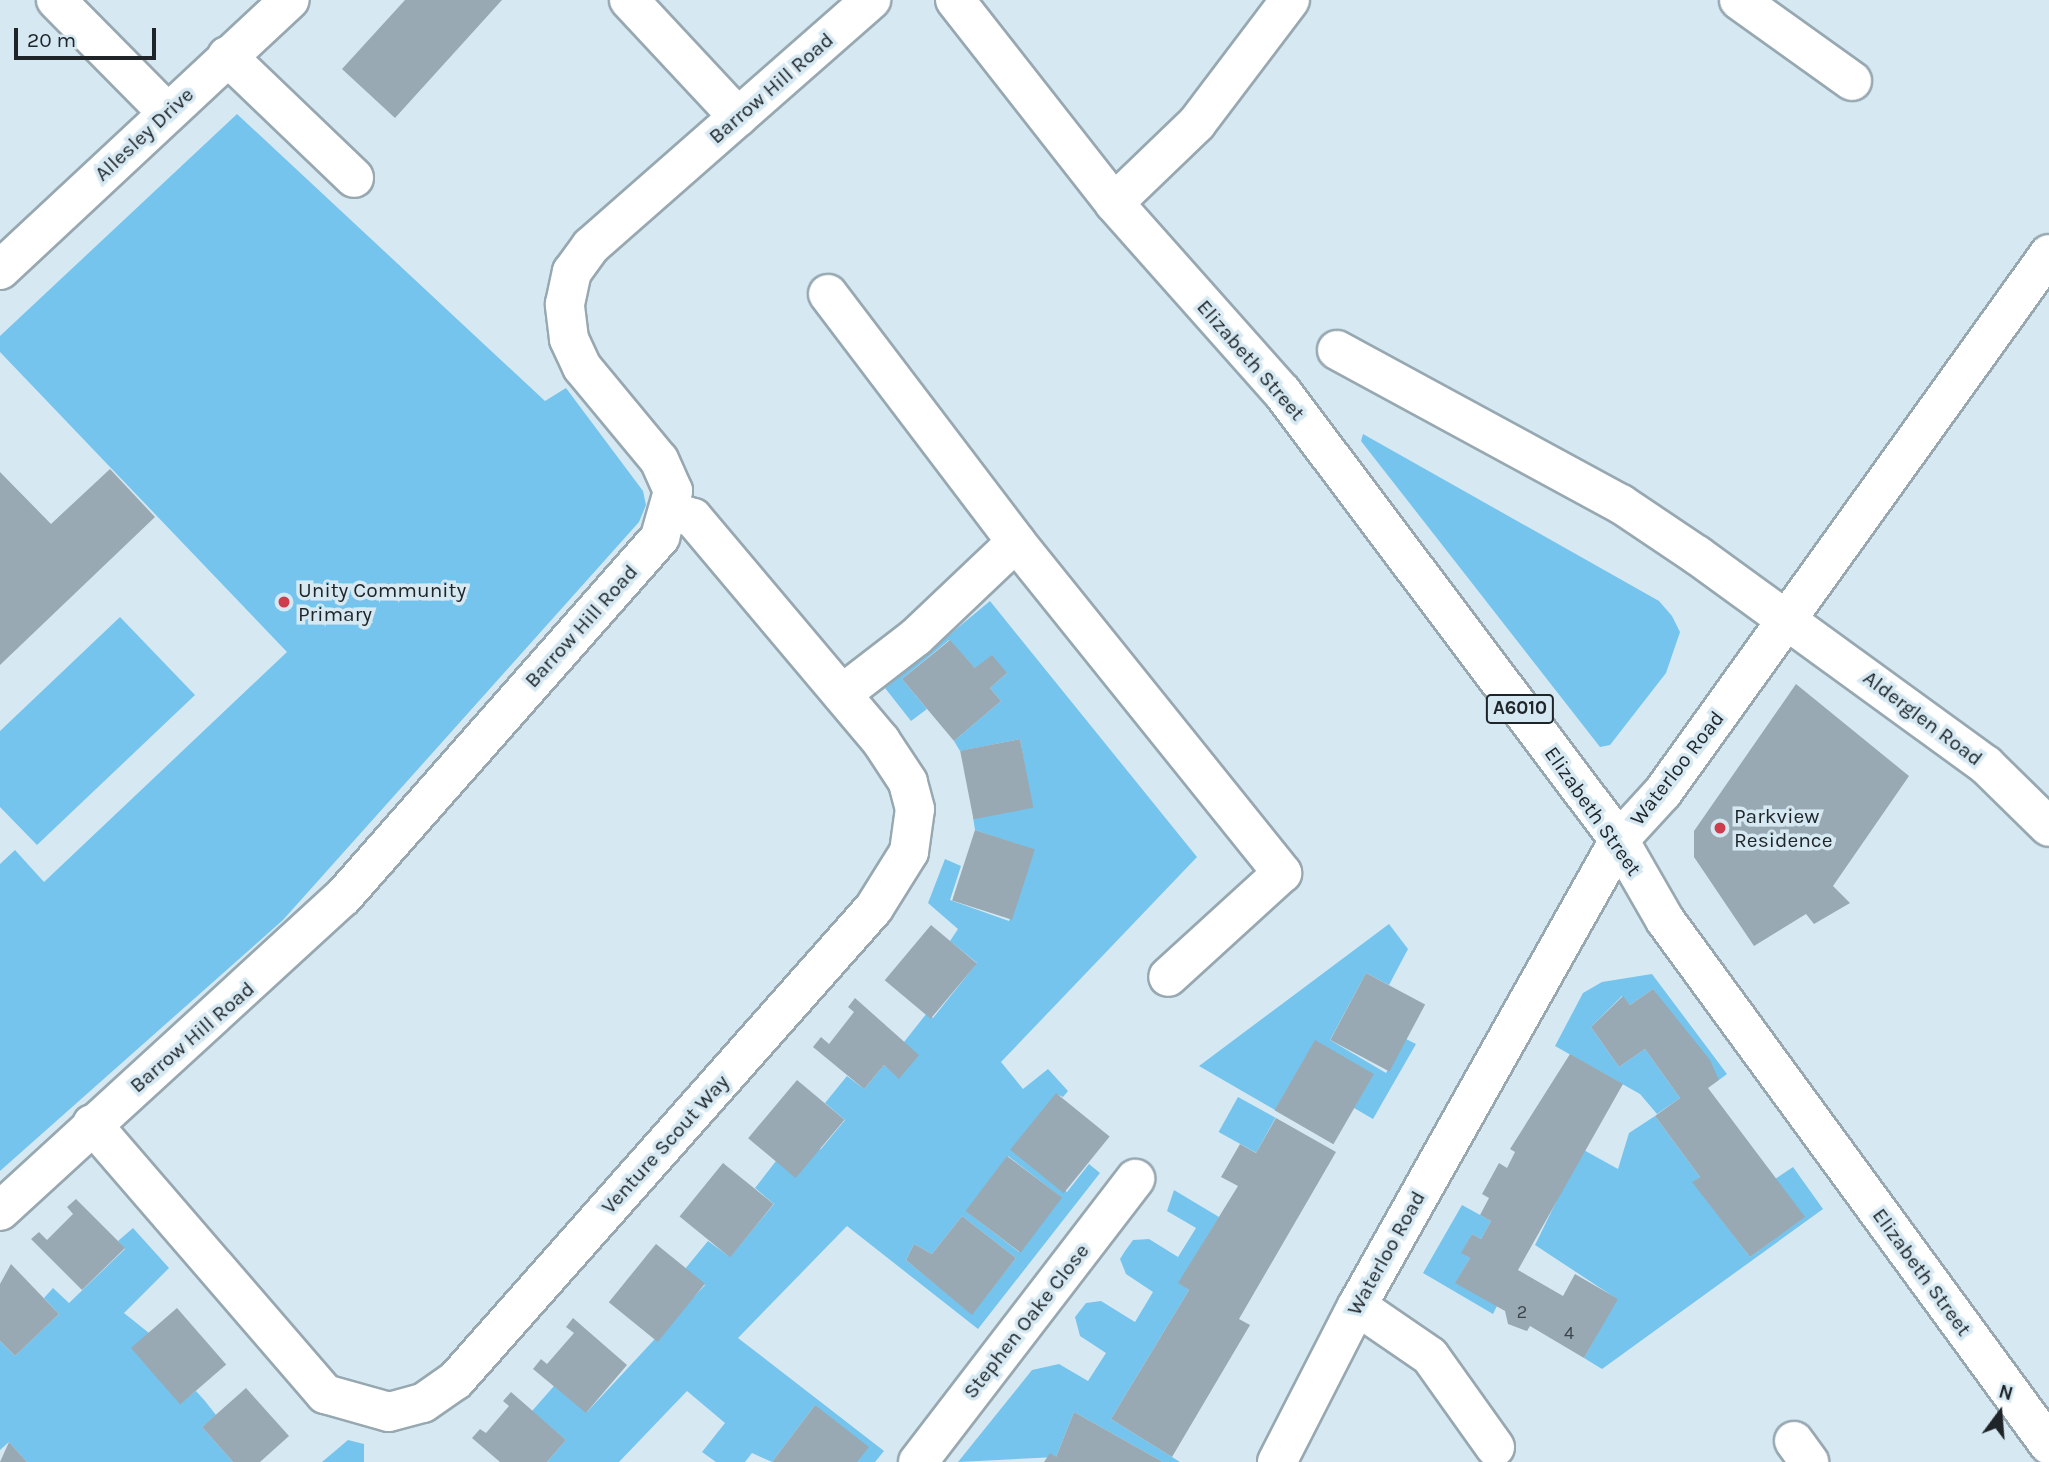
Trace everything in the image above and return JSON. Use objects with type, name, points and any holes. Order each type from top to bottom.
[{"type":"main road","points":[[56,0],[167,112]]},
{"type":"main road","name":"Allesley Drive","points":[[0,270],[289,0]]},
{"type":"main road","points":[[629,0],[737,117]]},
{"type":"main road","name":"Barrow Hill Road","points":[[0,1211],[343,897],[660,537],[672,511],[673,491],[659,460],[582,367],[569,339],[565,304],[572,272],[592,246],[871,0]]},
{"type":"main road","name":"Elizabeth Street","points":[[955,0],[1114,203],[1282,392],[1619,841],[1665,920],[2049,1445]]},
{"type":"main road","points":[[1114,203],[1197,123],[1290,0]]},
{"type":"main road","points":[[1739,0],[1852,81]]},
{"type":"main road","points":[[227,56],[354,178]]},
{"type":"main road","name":"Waterloo Road","points":[[1278,1462],[1357,1306],[1619,841],[1662,792],[2049,254]]},
{"type":"main road","points":[[828,294],[1016,542],[1282,873],[1168,977]]},
{"type":"main road","name":"Alderglen Road","points":[[1336,350],[1621,504],[1789,618],[1986,765],[2049,827]]},
{"type":"main road","name":"Venture Scout Way","points":[[92,1124],[325,1394],[374,1412],[433,1398],[464,1371],[898,879],[913,831],[908,782],[842,694],[693,518],[672,511]]},
{"type":"main road","points":[[842,694],[916,637],[1016,542]]},
{"type":"main road","name":"Stephen Oake Close","points":[[918,1462],[1135,1179]]},
{"type":"main road","points":[[1357,1306],[1430,1356],[1495,1447]]},
{"type":"shaded area","name":"Unity Community Primary","points":[[237,114],[545,401],[566,388],[643,491],[646,505],[639,522],[283,920],[0,1171],[0,864],[15,850],[44,882],[287,652],[0,352],[0,336]]},
{"type":"shaded area","points":[[1363,434],[1659,601],[1672,616],[1680,632],[1666,673],[1610,745],[1600,747],[1361,441]]},
{"type":"shaded area","points":[[990,601],[1197,857],[1001,1062],[1023,1089],[1048,1069],[1068,1091],[1063,1097],[1056,1094],[1012,1150],[1067,1192],[1089,1164],[1100,1173],[978,1329],[847,1226],[738,1338],[884,1451],[875,1462],[857,1462],[815,1405],[772,1462],[752,1453],[745,1462],[716,1462],[702,1452],[725,1423],[687,1391],[619,1462],[547,1462],[566,1440],[532,1411],[554,1386],[587,1412],[705,1285],[685,1269],[708,1241],[730,1257],[774,1204],[755,1188],[776,1161],[821,1149],[845,1120],[825,1103],[847,1076],[864,1089],[884,1065],[899,1078],[918,1055],[904,1042],[927,1013],[933,1018],[977,963],[950,941],[958,929],[928,903],[945,859],[961,866],[950,900],[1009,921],[1034,850],[975,830],[973,817],[1032,807],[1020,739],[960,751],[954,741],[1001,701],[990,688],[1007,673],[975,668],[949,640],[902,679],[927,709],[911,721],[885,688]],"holes":[[[1008,1156],[1061,1197],[1019,1252],[966,1211]],[[962,1216],[1016,1258],[972,1314],[906,1260],[914,1244],[932,1254]]]},
{"type":"shaded area","points":[[120,617],[195,695],[37,845],[0,807],[0,731]]},
{"type":"shaded area","points":[[1389,924],[1408,949],[1389,985],[1366,973],[1330,1040],[1386,1073],[1406,1039],[1416,1044],[1373,1119],[1354,1108],[1373,1074],[1315,1041],[1275,1110],[1199,1066]]},
{"type":"shaded area","points":[[1652,974],[1727,1074],[1719,1080],[1653,989],[1630,1005],[1622,996],[1591,1027],[1619,1067],[1645,1049],[1680,1098],[1657,1114],[1640,1094],[1555,1046],[1583,993],[1602,982]]},
{"type":"shaded area","points":[[1238,1097],[1276,1118],[1256,1153],[1219,1132]]},
{"type":"shaded area","points":[[1655,1116],[1700,1177],[1693,1182],[1750,1257],[1804,1217],[1775,1179],[1793,1167],[1823,1209],[1602,1369],[1584,1358],[1617,1299],[1535,1245],[1582,1149],[1618,1169],[1629,1133]]},
{"type":"shaded area","points":[[1174,1190],[1219,1217],[1179,1283],[1189,1290],[1111,1419],[1180,1462],[1163,1462],[1074,1412],[1056,1457],[958,1462],[1032,1370],[1059,1364],[1088,1381],[1106,1353],[1080,1336],[1075,1317],[1086,1303],[1101,1301],[1135,1322],[1153,1292],[1126,1274],[1120,1259],[1133,1240],[1149,1239],[1178,1257],[1196,1228],[1167,1211]]},
{"type":"shaded area","points":[[1462,1205],[1491,1221],[1481,1239],[1472,1234],[1462,1253],[1470,1258],[1456,1282],[1497,1306],[1493,1314],[1423,1273]]},
{"type":"shaded area","points":[[133,1228],[169,1268],[124,1313],[149,1333],[132,1348],[182,1402],[196,1391],[205,1401],[216,1415],[202,1427],[233,1462],[27,1462],[9,1442],[0,1450],[0,1341],[15,1356],[59,1314],[44,1298],[53,1288],[69,1303],[125,1249],[118,1241]]},
{"type":"shaded area","points":[[348,1440],[364,1444],[364,1462],[322,1462]]},
{"type":"building","points":[[405,0],[502,0],[395,118],[342,69]]},
{"type":"building","points":[[110,469],[155,517],[0,665],[0,472],[51,524]]},
{"type":"building","points":[[950,640],[975,668],[992,655],[1007,673],[990,688],[1001,701],[954,741],[902,679]]},
{"type":"building","points":[[1796,684],[1909,776],[1833,886],[1850,903],[1814,924],[1806,914],[1754,946],[1694,857],[1694,831]]},
{"type":"building","points":[[1020,739],[1033,808],[973,819],[960,751]]},
{"type":"building","points":[[975,830],[1035,849],[1012,920],[952,900]]},
{"type":"building","points":[[931,925],[977,964],[931,1019],[885,980]]},
{"type":"building","points":[[1366,973],[1425,1004],[1389,1072],[1330,1040]]},
{"type":"building","points":[[1653,989],[1710,1060],[1719,1080],[1708,1088],[1805,1217],[1750,1257],[1692,1182],[1700,1177],[1655,1116],[1680,1098],[1645,1049],[1619,1067],[1591,1027],[1623,996],[1630,1005]]},
{"type":"building","points":[[855,998],[919,1055],[899,1079],[884,1065],[864,1089],[813,1047],[821,1037],[829,1044],[854,1012],[848,1007]]},
{"type":"building","points":[[1315,1040],[1374,1074],[1333,1144],[1274,1110]]},
{"type":"building","points":[[1570,1054],[1623,1084],[1518,1270],[1563,1296],[1575,1274],[1618,1299],[1584,1358],[1530,1326],[1527,1331],[1508,1324],[1505,1311],[1455,1283],[1470,1258],[1461,1253],[1472,1234],[1481,1239],[1491,1221],[1480,1215],[1489,1198],[1482,1194],[1499,1163],[1507,1168],[1515,1152],[1510,1149]]},
{"type":"building","points":[[797,1080],[844,1120],[796,1178],[748,1138]]},
{"type":"building","points":[[1056,1093],[1110,1136],[1064,1193],[1010,1150]]},
{"type":"building","points":[[1276,1118],[1336,1152],[1239,1319],[1250,1325],[1172,1457],[1111,1419],[1189,1290],[1178,1283],[1238,1186],[1221,1177],[1240,1144],[1256,1153]]},
{"type":"building","points":[[1007,1156],[1062,1198],[1021,1253],[965,1211]]},
{"type":"building","points":[[723,1163],[774,1204],[730,1258],[680,1217]]},
{"type":"building","points":[[76,1199],[125,1248],[82,1290],[31,1239],[39,1232],[47,1240],[73,1214],[67,1207]]},
{"type":"building","points":[[962,1216],[1016,1258],[972,1315],[906,1260],[914,1244],[932,1254]]},
{"type":"building","points":[[656,1244],[705,1284],[658,1342],[609,1302]]},
{"type":"building","points":[[11,1264],[59,1314],[15,1356],[0,1341],[0,1284]]},
{"type":"building","points":[[177,1308],[226,1365],[180,1405],[131,1348]]},
{"type":"building","points":[[573,1318],[627,1365],[586,1413],[533,1369],[541,1359],[547,1364],[574,1333],[566,1327]]},
{"type":"building","points":[[246,1388],[289,1436],[260,1462],[233,1462],[202,1427]]},
{"type":"building","points":[[511,1392],[566,1440],[547,1462],[500,1462],[472,1438],[480,1429],[486,1433],[509,1406],[503,1401]]},
{"type":"building","points":[[815,1405],[869,1447],[857,1462],[772,1462]]},
{"type":"building","points":[[1074,1412],[1163,1462],[1044,1462],[1050,1453],[1056,1457]]},
{"type":"building","points":[[9,1442],[27,1462],[0,1462]]},
{"type":"place","name":"Unity Community Primary","points":[[284,602]]},
{"type":"place","name":"Parkview Residence","points":[[1720,828]]}]
